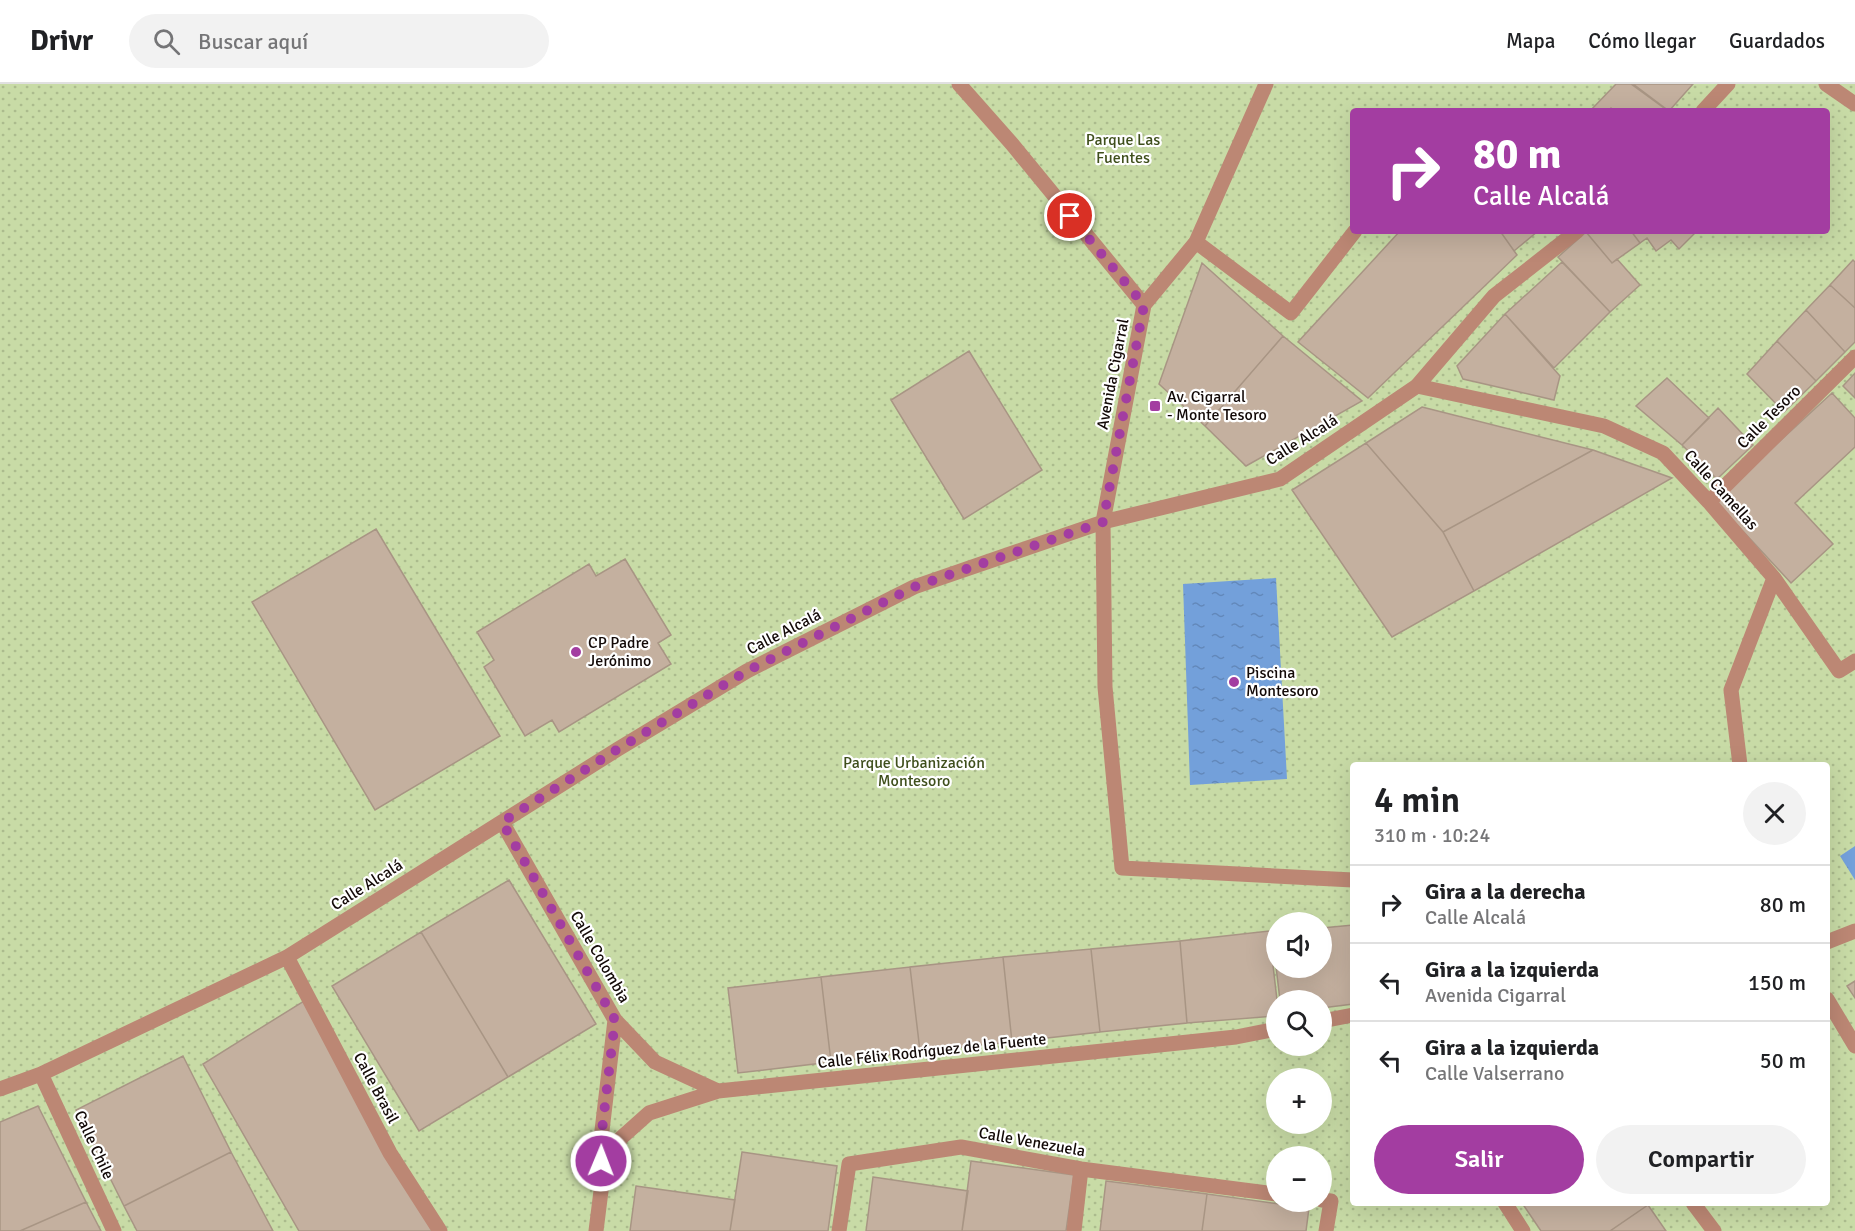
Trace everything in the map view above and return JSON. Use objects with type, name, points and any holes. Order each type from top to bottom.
[{"type":"street","points":[[959,84],[1012,144],[1144,305]]},
{"type":"street","name":"Avenida Cigarral","points":[[1266,84],[1196,242],[1144,305],[1103,522],[1105,687],[1122,868],[1350,880]]},
{"type":"street","points":[[1706,108],[1728,84]]},
{"type":"street","points":[[1826,84],[1855,104]]},
{"type":"street","points":[[1196,242],[1291,313],[1354,234]]},
{"type":"street","name":"Calle Alcalá","points":[[0,1089],[41,1074],[287,957],[618,749],[747,671],[914,587],[1103,522],[1280,479],[1417,386],[1494,296],[1573,234]]},
{"type":"street","name":"Calle Tesoro","points":[[1709,502],[1855,357]]},
{"type":"street","name":"Calle Camellas","points":[[1417,386],[1604,426],[1663,453],[1709,502],[1774,578],[1839,670],[1855,661]]},
{"type":"street","points":[[1740,762],[1731,690],[1774,578]]},
{"type":"street","name":"Calle Colombia","points":[[502,822],[615,1020],[601,1139],[602,1183],[596,1231]]},
{"type":"street","points":[[1830,941],[1855,931]]},
{"type":"street","name":"Calle Brasil","points":[[287,957],[390,1153],[440,1231]]},
{"type":"street","points":[[1830,1004],[1855,1046]]},
{"type":"street","points":[[1332,1019],[1350,1016]]},
{"type":"street","points":[[615,1020],[655,1062],[718,1091]]},
{"type":"street","name":"Calle Félix Rodríguez de la Fuente","points":[[602,1183],[621,1138],[649,1113],[718,1091],[1236,1037],[1266,1031]]},
{"type":"street","name":"Calle Chile","points":[[41,1074],[114,1231]]},
{"type":"street","name":"Calle Venezuela","points":[[839,1231],[849,1164],[961,1147],[1081,1169],[1266,1193]]},
{"type":"street","points":[[1074,1231],[1081,1169]]},
{"type":"street","points":[[1507,1206],[1523,1231]]},
{"type":"street","points":[[1696,1206],[1714,1231]]},
{"type":"street","points":[[1326,1231],[1329,1212]]},
{"type":"green space","points":[[0,84],[1855,84],[1855,1231],[0,1231]]},
{"type":"water","name":"Piscina Montesoro","points":[[1276,578],[1287,779],[1190,785],[1183,584]]},
{"type":"water","points":[[1855,846],[1855,880],[1840,856]]},
{"type":"building","points":[[1616,84],[1631,84],[1664,108],[1611,108],[1593,108]]},
{"type":"building","points":[[1633,84],[1693,84],[1672,108],[1665,108]]},
{"type":"building","points":[[1397,234],[1502,234],[1517,255],[1368,398],[1298,342]]},
{"type":"building","points":[[1502,234],[1534,234],[1514,251]]},
{"type":"building","points":[[1584,234],[1588,234],[1612,263],[1617,259],[1640,285],[1610,312],[1558,257]]},
{"type":"building","points":[[1588,234],[1633,234],[1640,243],[1612,263]]},
{"type":"building","points":[[1633,234],[1694,234],[1679,249],[1671,240],[1656,251],[1647,238],[1640,243]]},
{"type":"building","points":[[1853,260],[1855,262],[1855,308],[1830,285]]},
{"type":"building","points":[[1562,262],[1610,312],[1554,368],[1505,314]]},
{"type":"building","points":[[1202,263],[1283,336],[1205,426],[1159,384]]},
{"type":"building","points":[[1830,285],[1855,308],[1855,342],[1845,352],[1806,310]]},
{"type":"building","points":[[1806,310],[1845,352],[1816,381],[1777,341]]},
{"type":"building","points":[[1505,314],[1560,376],[1554,400],[1463,379],[1457,366]]},
{"type":"building","points":[[1283,336],[1362,401],[1246,466],[1205,426]]},
{"type":"building","points":[[1777,341],[1816,381],[1784,412],[1747,374]]},
{"type":"building","points":[[969,351],[1042,470],[964,519],[891,400]]},
{"type":"building","points":[[1855,373],[1855,398],[1843,386]]},
{"type":"building","points":[[1667,378],[1709,418],[1682,445],[1636,406]]},
{"type":"building","points":[[1832,393],[1855,418],[1855,447],[1795,503],[1833,544],[1791,583],[1715,501]]},
{"type":"building","points":[[1422,407],[1593,450],[1443,532],[1366,443]]},
{"type":"building","points":[[1718,408],[1753,445],[1717,479],[1682,445]]},
{"type":"building","points":[[1366,443],[1443,532],[1474,591],[1392,637],[1292,490]]},
{"type":"building","points":[[1593,450],[1672,478],[1474,591],[1443,532]]},
{"type":"building","points":[[376,529],[500,736],[375,810],[252,602]]},
{"type":"building","name":"CP Padre Jerónimo","points":[[625,559],[671,635],[658,643],[671,664],[559,732],[552,720],[525,736],[484,667],[494,660],[477,632],[589,564],[596,576]]},
{"type":"building","points":[[509,880],[596,1024],[508,1077],[421,932]]},
{"type":"building","points":[[1350,925],[1350,1004],[1332,1007],[1332,990],[1279,990],[1277,978],[1332,978],[1332,927]]},
{"type":"building","points":[[1266,931],[1266,978],[1274,978],[1276,990],[1266,990],[1266,1017],[1187,1023],[1180,941]]},
{"type":"building","points":[[421,932],[508,1077],[419,1131],[332,986]]},
{"type":"building","points":[[1180,941],[1187,1023],[1100,1032],[1091,949]]},
{"type":"building","points":[[1091,949],[1100,1032],[1012,1042],[1003,957]]},
{"type":"building","points":[[1003,957],[1012,1042],[920,1051],[910,967]]},
{"type":"building","points":[[910,967],[920,1051],[831,1062],[821,977]]},
{"type":"building","points":[[821,977],[831,1062],[738,1073],[728,988]]},
{"type":"building","points":[[1855,981],[1855,998],[1847,986]]},
{"type":"building","points":[[304,1001],[434,1231],[299,1231],[203,1064]]},
{"type":"building","points":[[183,1056],[231,1152],[124,1206],[76,1110]]},
{"type":"building","points":[[38,1106],[86,1202],[20,1231],[0,1231],[0,1122]]},
{"type":"building","points":[[231,1152],[273,1231],[137,1231],[124,1206]]},
{"type":"building","points":[[742,1152],[837,1166],[828,1231],[730,1231]]},
{"type":"building","points":[[971,1161],[1074,1175],[1066,1231],[962,1231]]},
{"type":"building","points":[[873,1177],[968,1191],[962,1231],[866,1231]]},
{"type":"building","points":[[1106,1181],[1207,1194],[1202,1231],[1100,1231]]},
{"type":"building","points":[[636,1186],[735,1200],[730,1231],[630,1231]]},
{"type":"building","points":[[1207,1194],[1266,1202],[1266,1212],[1308,1212],[1306,1231],[1202,1231]]},
{"type":"building","points":[[86,1202],[101,1231],[20,1231]]},
{"type":"building","points":[[1524,1206],[1647,1206],[1610,1231],[1541,1231]]},
{"type":"building","points":[[1649,1206],[1666,1231],[1610,1231]]},
{"type":"place","name":"Av. Cigarral - Monte Tesoro","points":[[1155,406]]},
{"type":"place","name":"CP Padre Jerónimo","points":[[576,652]]},
{"type":"place","name":"Piscina Montesoro","points":[[1234,682]]},
{"type":"route","points":[[601,1161],[601,1139],[615,1020],[502,822],[747,671],[914,587],[1103,522],[1144,305],[1070,216]]},
{"type":"park label","name":"Parque Las Fuentes","points":[[1123,149]]},
{"type":"park label","name":"Parque Urbanización Montesoro","points":[[914,772]]}]
